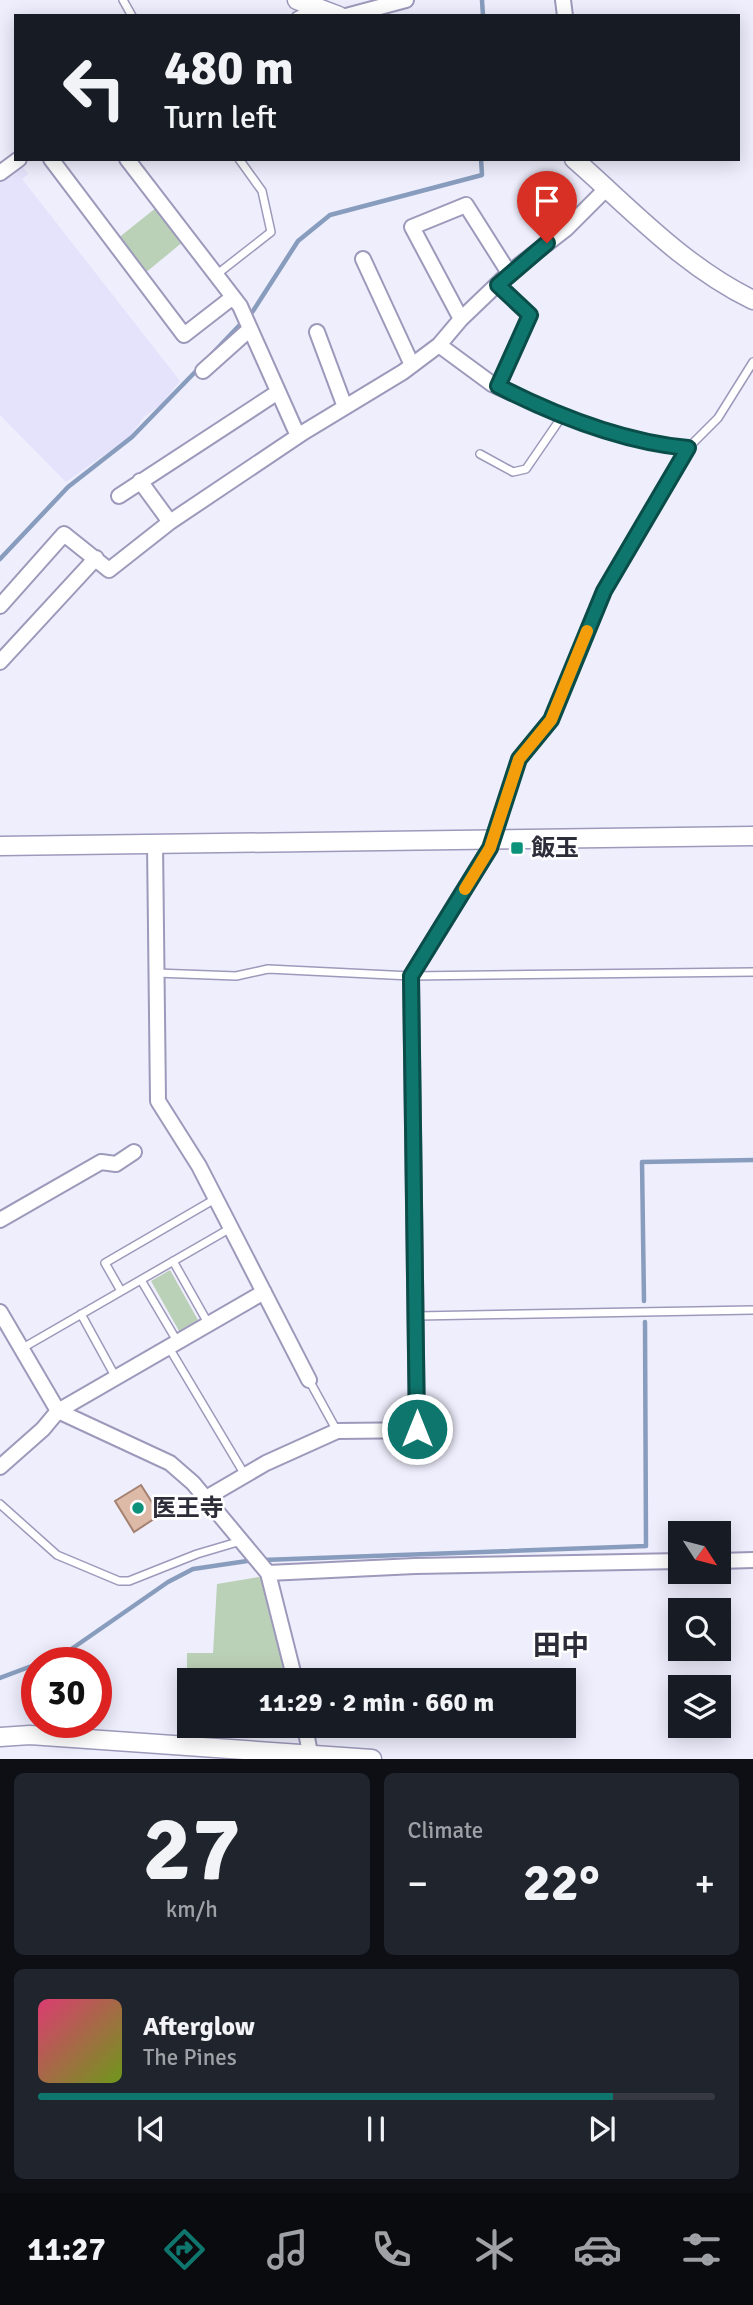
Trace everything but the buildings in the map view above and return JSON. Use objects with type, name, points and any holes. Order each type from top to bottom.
[{"type":"street","points":[[354,14],[406,0]]},
{"type":"street","points":[[306,3],[334,14]]},
{"type":"street","points":[[0,173],[16,161]]},
{"type":"street","points":[[53,161],[184,335],[233,297]]},
{"type":"street","points":[[129,161],[233,297],[298,436]]},
{"type":"street","points":[[576,161],[605,190],[700,270],[753,300]]},
{"type":"street","points":[[0,606],[64,534],[109,570],[170,522],[298,436],[412,365],[439,345],[461,319],[509,273],[566,229],[605,190]]},
{"type":"street","points":[[461,319],[412,227],[466,205],[509,273]]},
{"type":"street","points":[[363,259],[412,365]]},
{"type":"street","points":[[202,371],[247,322]]},
{"type":"street","points":[[317,332],[345,407]]},
{"type":"street","points":[[439,345],[512,393]]},
{"type":"street","points":[[119,496],[278,392]]},
{"type":"street","points":[[140,481],[170,522]]},
{"type":"street","points":[[0,662],[96,558]]},
{"type":"street","points":[[0,846],[753,836]]},
{"type":"street","points":[[206,1498],[245,1475],[337,1432],[423,1429],[417,1316],[411,976],[490,848],[492,839]]},
{"type":"street","points":[[155,843],[158,1101],[216,1199],[309,1380]]},
{"type":"street","points":[[0,1220],[101,1162],[116,1164],[134,1152]]},
{"type":"street","points":[[0,1467],[43,1429],[58,1411],[264,1292]]},
{"type":"street","points":[[0,1312],[58,1411],[170,1463],[206,1498],[268,1573],[292,1668]]},
{"type":"street","points":[[732,1560],[753,1560]]},
{"type":"street","points":[[268,1573],[415,1566],[668,1561]]},
{"type":"street","points":[[0,1737],[30,1735],[372,1759]]},
{"type":"street","points":[[307,1738],[311,1756]]},
{"type":"lane","points":[[216,275],[271,232],[262,191],[240,161]]},
{"type":"lane","points":[[498,285],[530,315],[498,386]]},
{"type":"lane","points":[[492,839],[519,759],[551,720],[604,591],[688,448],[718,418],[753,362]]},
{"type":"lane","points":[[512,393],[563,415],[648,442],[688,448]]},
{"type":"lane","points":[[480,454],[513,472],[526,469],[563,415]]},
{"type":"lane","points":[[155,973],[236,976],[268,969],[411,976],[753,972]]},
{"type":"lane","points":[[121,1291],[105,1263],[216,1199]]},
{"type":"lane","points":[[21,1349],[229,1228]]},
{"type":"lane","points":[[173,1261],[208,1323]]},
{"type":"lane","points":[[141,1280],[172,1343],[245,1475]]},
{"type":"lane","points":[[417,1316],[753,1310]]},
{"type":"lane","points":[[81,1314],[115,1376]]},
{"type":"lane","points":[[309,1380],[337,1432]]},
{"type":"lane","points":[[0,1504],[57,1555],[119,1581],[129,1581],[197,1553],[241,1541]]},
{"type":"shaded area","points":[[22,166],[28,174],[22,179],[180,381],[160,405],[144,417],[129,437],[66,482],[0,415],[0,180]]},
{"type":"green space","points":[[157,207],[184,241],[144,274],[117,239]]},
{"type":"green space","points":[[170,1270],[198,1320],[179,1331],[151,1281]]},
{"type":"green space","points":[[259,1577],[267,1582],[287,1668],[187,1668],[187,1653],[213,1653],[217,1584]]},
{"type":"waterway","points":[[482,0],[483,14]]},
{"type":"waterway","points":[[212,354],[253,311],[298,241],[330,215],[482,175],[481,161]]},
{"type":"waterway","points":[[0,559],[68,487],[132,437],[199,368]]},
{"type":"waterway","points":[[644,1301],[642,1162],[753,1160]]},
{"type":"waterway","points":[[263,1560],[646,1546],[645,1322]]},
{"type":"waterway","points":[[74,1647],[168,1582],[193,1569],[254,1560]]},
{"type":"waterway","points":[[0,1678],[21,1670]]},
{"type":"slow traffic","points":[[465,889],[490,848],[519,759],[551,720],[587,631]]},
{"type":"place","name":"飯玉","points":[[517,848]]},
{"type":"place","name":"医王寺","points":[[138,1508]]},
{"type":"district","name":"田中","points":[[561,1645]]},
{"type":"route","points":[[417,1429],[411,976],[490,848],[519,759],[551,720],[604,591],[688,448],[648,442],[563,415],[498,386],[530,315],[498,285],[547,243]]}]
